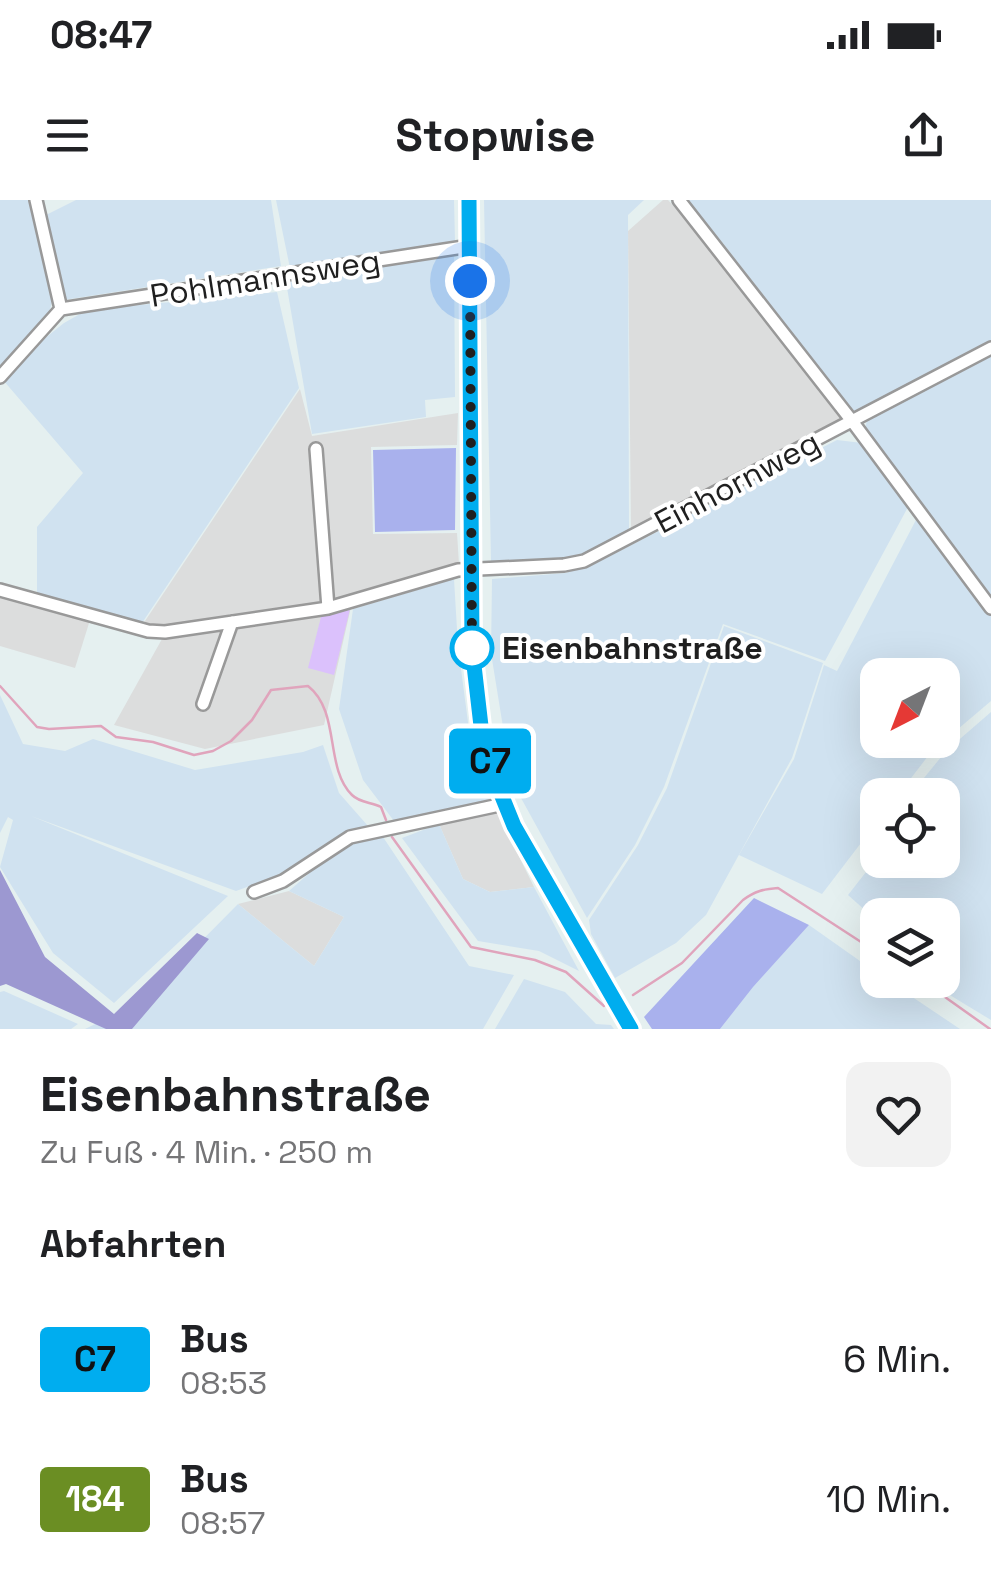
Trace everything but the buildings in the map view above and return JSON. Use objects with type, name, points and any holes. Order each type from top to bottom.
[{"type":"street","points":[[0,376],[61,309],[36,200]]},
{"type":"street","points":[[469,200],[470,568],[476,696],[490,763],[504,804],[631,1029]]},
{"type":"street","points":[[679,200],[991,608]]},
{"type":"street","name":"Pohlmannsweg","points":[[61,309],[470,246]]},
{"type":"street","name":"Einhornweg","points":[[470,568],[564,565],[584,560],[991,348]]},
{"type":"street","points":[[316,449],[328,608]]},
{"type":"street","points":[[0,590],[148,631],[166,632],[328,608],[470,568]]},
{"type":"street","points":[[203,704],[232,622]]},
{"type":"street","points":[[254,892],[284,881],[350,837],[504,804]]},
{"type":"shaded area","points":[[0,200],[31,200],[52,302],[48,317],[0,368]]},
{"type":"shaded area","points":[[76,200],[271,200],[281,266],[64,300],[46,215]]},
{"type":"shaded area","points":[[276,200],[454,200],[455,241],[290,268]]},
{"type":"shaded area","points":[[484,200],[644,200],[628,215],[629,533],[591,553],[564,559],[491,561]]},
{"type":"shaded area","points":[[663,200],[668,200],[713,249],[840,415],[838,424],[631,532],[628,231]]},
{"type":"shaded area","points":[[684,200],[991,200],[991,342],[864,411],[853,411],[722,242]]},
{"type":"shaded area","points":[[454,254],[455,397],[425,400],[426,417],[312,434],[286,282]]},
{"type":"shaded area","points":[[277,292],[299,388],[142,623],[37,593],[37,527],[83,473],[3,380],[44,339],[87,310]]},
{"type":"shaded area","points":[[991,354],[991,597],[865,431],[867,419]]},
{"type":"shaded area","points":[[300,389],[312,436],[458,413],[457,445],[371,447],[373,534],[457,533],[459,564],[354,594],[324,725],[205,749],[114,725],[167,630],[143,624]]},
{"type":"shaded area","points":[[837,440],[862,443],[908,507],[825,661],[723,624],[664,787],[635,845],[587,918],[521,798],[503,727],[491,653],[492,579],[566,573],[606,558]]},
{"type":"shaded area","points":[[456,448],[455,530],[375,532],[373,450]]},
{"type":"shaded area","points":[[917,518],[991,615],[991,701],[960,727],[960,658],[860,658],[860,758],[927,758],[911,778],[860,778],[860,844],[822,894],[739,855],[794,759],[824,665],[837,671]]},
{"type":"shaded area","points":[[454,579],[471,745],[491,801],[394,821],[363,780],[339,709],[353,609]]},
{"type":"shaded area","points":[[0,596],[90,620],[75,668],[0,646]]},
{"type":"shaded area","points":[[350,609],[334,675],[308,668],[321,617]]},
{"type":"shaded area","points":[[724,626],[823,663],[792,758],[706,915],[676,943],[615,978],[591,934],[589,920],[638,845],[667,788]]},
{"type":"shaded area","points":[[0,695],[23,744],[65,751],[93,739],[195,770],[303,752],[323,745],[339,793],[368,826],[347,830],[288,872],[236,891],[31,816],[228,896],[114,1003],[53,953],[0,867],[13,820],[8,817],[0,833]]},
{"type":"shaded area","points":[[991,712],[991,1020],[955,998],[960,998],[960,898],[860,898],[860,906],[848,895],[861,878],[960,878],[960,778],[924,778],[940,758],[960,758],[960,739]]},
{"type":"shaded area","points":[[497,812],[534,887],[490,892],[463,879],[439,824]]},
{"type":"shaded area","points":[[439,824],[463,879],[490,892],[534,887],[579,971],[539,951],[478,941],[402,838]]},
{"type":"shaded area","points":[[383,837],[469,966],[514,975],[483,1029],[85,1029],[142,1001],[238,904],[314,966],[344,917],[289,891],[330,855],[357,842]]},
{"type":"shaded area","points":[[0,870],[45,957],[114,1014],[197,933],[209,939],[132,1029],[106,1029],[6,984],[0,986]]},
{"type":"shaded area","points":[[289,891],[344,917],[314,966],[238,904]]},
{"type":"shaded area","points":[[754,898],[809,925],[720,1029],[652,1029],[644,1017]]},
{"type":"shaded area","points":[[809,925],[860,961],[860,998],[914,998],[960,1029],[720,1029]]},
{"type":"shaded area","points":[[524,979],[565,992],[596,1024],[611,1025],[614,1029],[495,1029]]},
{"type":"shaded area","points":[[0,992],[78,1024],[71,1029],[0,1029]]},
{"type":"waterway","points":[[0,686],[37,727],[101,726],[116,737],[153,742],[194,755],[231,741],[252,720],[271,690],[308,686],[325,710],[343,783],[355,798],[381,807],[386,820]]},
{"type":"waterway","points":[[392,837],[471,947],[535,960],[566,972],[604,1006]]},
{"type":"waterway","points":[[633,995],[682,963],[743,900],[768,889],[778,888],[860,941]]},
{"type":"waterway","points":[[946,998],[990,1029]]},
{"type":"bus line","name":"C7","points":[[469,200],[470,568],[474,681],[481,726],[490,763],[514,826],[631,1029]]},
{"type":"place","name":"Eisenbahnstraße","points":[[472,648]]},
{"type":"route","points":[[470,281],[472,648]]}]
